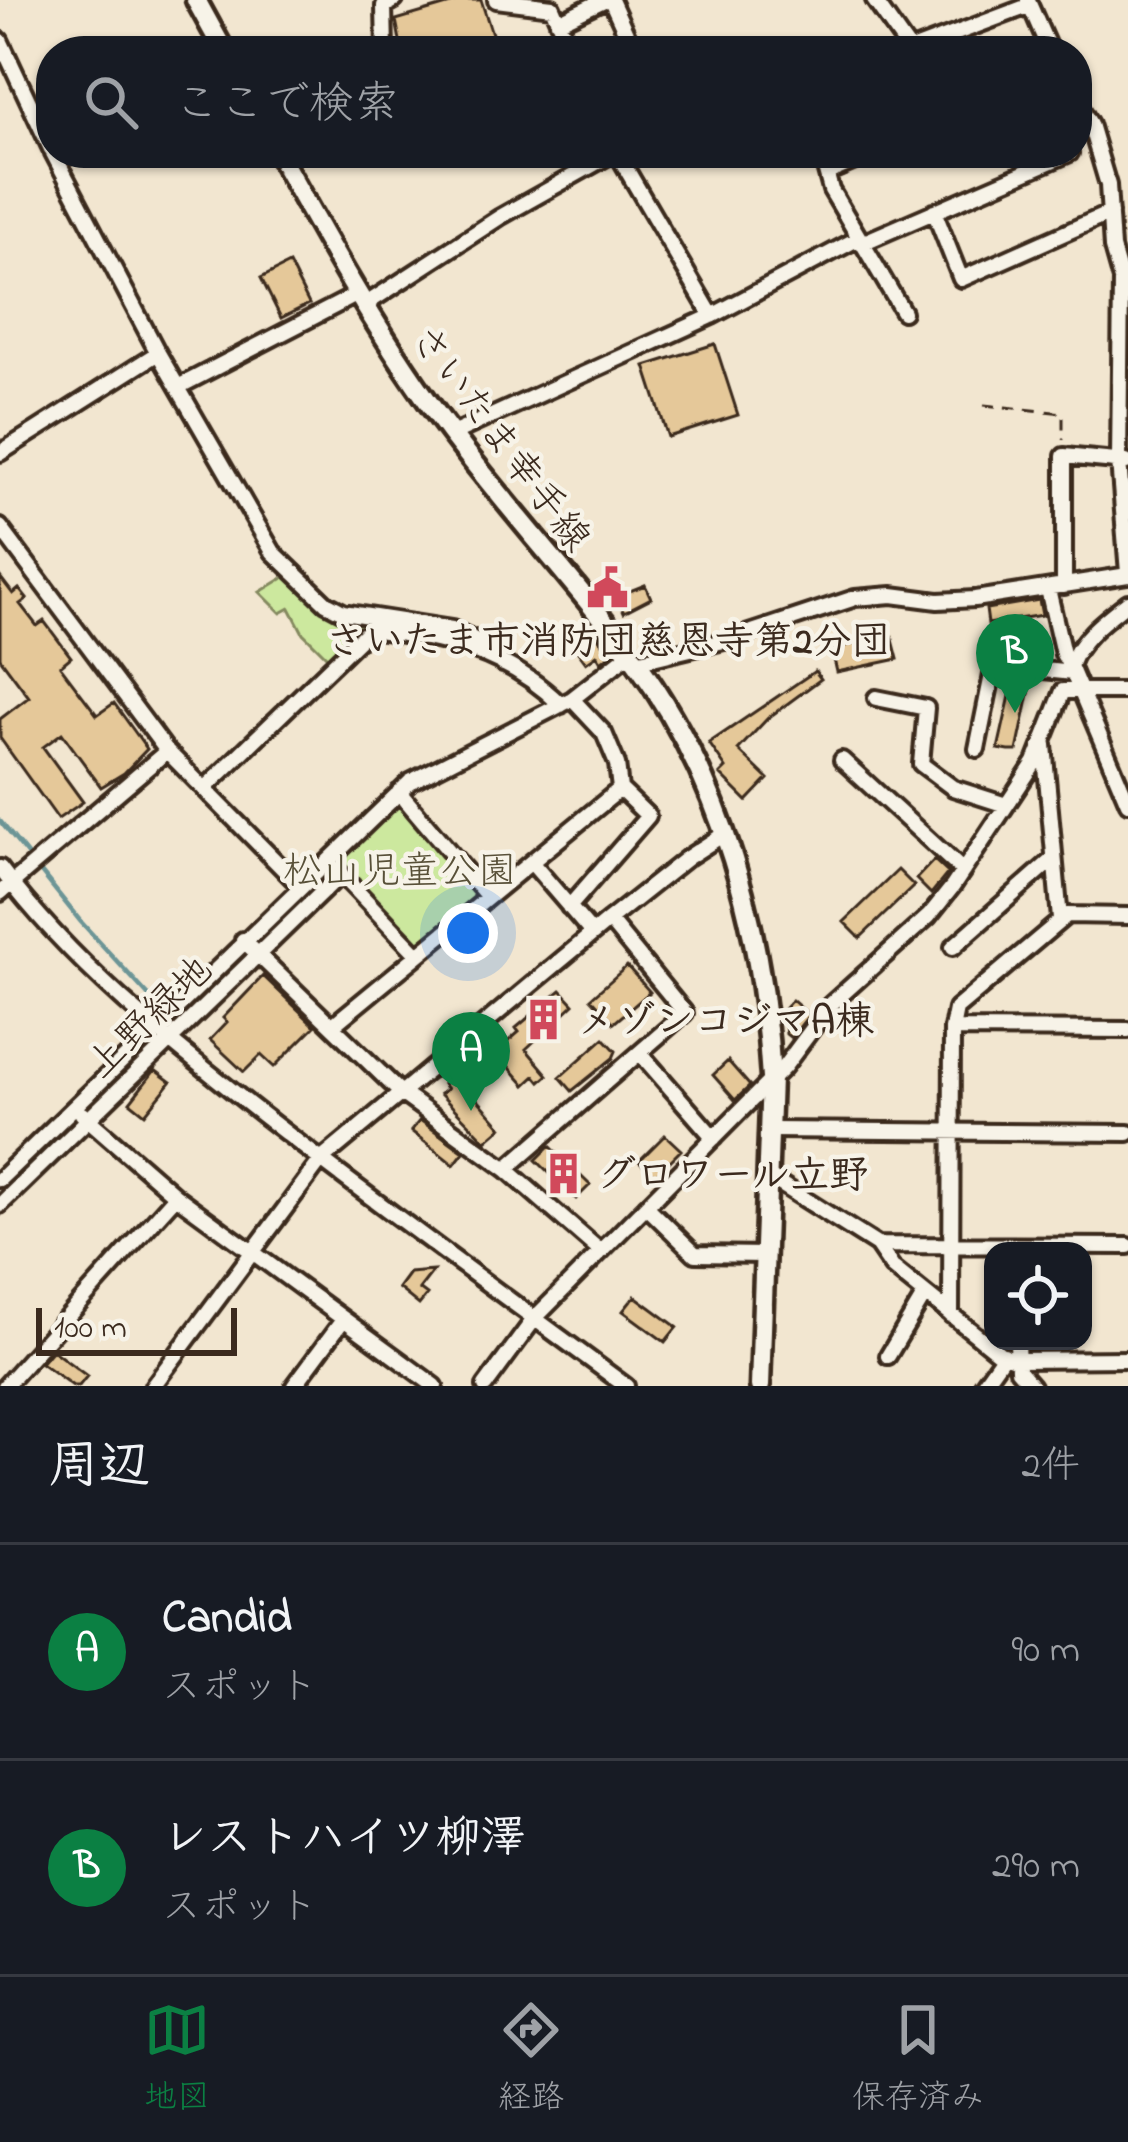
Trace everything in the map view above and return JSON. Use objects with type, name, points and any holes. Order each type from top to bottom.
[{"type":"main road","points":[[196,0],[216,36]]},
{"type":"main road","name":"さいたま幸手線","points":[[289,168],[360,300],[452,434],[633,658],[686,746],[724,835],[754,934],[771,1078],[760,1386]]},
{"type":"street","points":[[496,0],[552,8],[564,36]]},
{"type":"street","points":[[558,22],[607,0],[627,36]]},
{"type":"street","points":[[874,0],[899,36]]},
{"type":"street","points":[[386,36],[387,2]]},
{"type":"street","points":[[946,36],[1028,3],[1043,36]]},
{"type":"street","points":[[0,40],[36,117]]},
{"type":"street","points":[[1,1177],[410,782],[567,702],[633,658],[728,640],[855,598],[976,599],[1128,574],[1121,280],[1112,248],[1108,184],[1092,135]]},
{"type":"street","points":[[61,168],[158,352],[273,552],[326,603],[343,612],[452,629],[484,644],[503,664]]},
{"type":"street","points":[[178,386],[360,300],[588,168]]},
{"type":"street","points":[[624,168],[712,316]]},
{"type":"street","points":[[825,168],[831,190],[903,312]]},
{"type":"street","points":[[826,173],[838,168]]},
{"type":"street","points":[[452,434],[712,316],[861,240],[1036,168]]},
{"type":"street","points":[[934,211],[961,279],[1110,213]]},
{"type":"street","points":[[0,453],[158,352]]},
{"type":"street","points":[[1123,462],[1064,456],[1056,588],[1063,654],[1120,765],[1128,803]]},
{"type":"street","points":[[0,526],[167,751],[300,886]]},
{"type":"street","points":[[1071,669],[1072,657],[1098,626],[1128,602]]},
{"type":"street","points":[[205,788],[370,629],[449,640],[503,664],[567,702],[610,745],[622,780],[620,789],[333,1025]]},
{"type":"street","points":[[977,749],[994,664],[1071,669]]},
{"type":"street","points":[[485,1386],[535,1318],[771,1078],[830,1005],[928,916],[1006,806],[1044,741],[1063,692],[1128,691]]},
{"type":"street","points":[[876,698],[926,708],[921,764],[953,788],[1006,806]]},
{"type":"street","points":[[1044,741],[1060,919]]},
{"type":"street","points":[[6,888],[167,751]]},
{"type":"street","points":[[842,760],[963,871]]},
{"type":"street","points":[[569,907],[647,816],[620,789]]},
{"type":"street","points":[[399,792],[488,897]]},
{"type":"street","points":[[154,1386],[320,1160],[687,857],[724,835]]},
{"type":"street","points":[[953,946],[1053,859]]},
{"type":"street","points":[[327,860],[418,955]]},
{"type":"street","points":[[531,862],[592,934]]},
{"type":"street","points":[[0,868],[6,888],[169,1041],[320,1160],[626,1386]]},
{"type":"street","name":"上野緑地","points":[[0,1205],[341,874]]},
{"type":"street","points":[[951,1315],[952,1029],[956,1009],[1067,914],[1128,916]]},
{"type":"street","points":[[506,1169],[685,1012],[609,920]]},
{"type":"street","points":[[243,940],[400,1093],[506,1169],[600,1251]]},
{"type":"street","points":[[952,1029],[1128,1030]]},
{"type":"street","points":[[640,1053],[714,1138]]},
{"type":"street","points":[[73,1107],[176,1196],[435,1386]]},
{"type":"street","points":[[770,1130],[1128,1133]]},
{"type":"street","points":[[768,1176],[877,1245],[892,1268],[1011,1358],[1032,1386]]},
{"type":"street","points":[[5,1386],[176,1196]]},
{"type":"street","points":[[646,1206],[695,1254],[765,1255]]},
{"type":"street","points":[[877,1245],[984,1247]]},
{"type":"street","points":[[1092,1247],[1128,1246]]},
{"type":"street","points":[[888,1356],[925,1294]]},
{"type":"street","points":[[294,1386],[344,1320]]},
{"type":"street","points":[[982,1386],[1014,1350]]},
{"type":"street","points":[[1011,1358],[1128,1359]]},
{"type":"path","points":[[984,405],[1063,413],[1064,456]]},
{"type":"green space","points":[[288,575],[337,617],[370,624],[329,659],[303,633],[290,608],[281,613],[260,592]]},
{"type":"green space","name":"松山児童公園","points":[[401,804],[476,892],[423,945],[415,946],[337,860],[392,806]]},
{"type":"building","points":[[464,0],[481,0],[493,36],[399,36],[396,20]]},
{"type":"building","points":[[289,264],[309,304],[281,318],[261,278]]},
{"type":"building","points":[[715,344],[738,415],[668,437],[645,366]]},
{"type":"building","points":[[0,577],[13,594],[19,589],[27,599],[20,604],[37,626],[44,621],[71,657],[60,666],[97,715],[114,703],[147,749],[124,773],[101,787],[62,733],[43,747],[83,802],[58,819],[0,738],[0,719],[29,697],[0,658]]},
{"type":"building","points":[[645,585],[651,598],[624,612],[617,596]]},
{"type":"building","points":[[1039,600],[1042,615],[988,624],[986,609]]},
{"type":"building","points":[[592,629],[611,654],[601,662],[597,655],[586,663],[572,644]]},
{"type":"building","points":[[892,636],[898,659],[837,672],[835,648]]},
{"type":"building","points":[[815,671],[821,679],[768,718],[738,750],[768,779],[747,801],[720,774],[726,768],[709,743]]},
{"type":"building","points":[[1014,678],[1032,680],[1017,751],[1009,751],[998,749]]},
{"type":"building","points":[[934,860],[948,873],[931,894],[916,879]]},
{"type":"building","points":[[898,870],[914,886],[860,938],[844,922]]},
{"type":"building","points":[[627,966],[650,992],[614,1023],[591,998]]},
{"type":"building","points":[[263,976],[315,1026],[274,1067],[261,1055],[244,1072],[210,1040],[227,1022],[223,1018]]},
{"type":"building","points":[[561,990],[574,1004],[526,1049],[548,1075],[540,1082],[535,1076],[525,1085],[496,1052]]},
{"type":"building","points":[[792,1000],[809,1015],[791,1038],[786,1034],[784,1009]]},
{"type":"building","points":[[604,1038],[616,1051],[613,1058],[572,1091],[560,1077]]},
{"type":"building","points":[[728,1061],[750,1086],[735,1100],[713,1075]]},
{"type":"building","points":[[155,1070],[171,1082],[145,1114],[130,1102]]},
{"type":"building","points":[[455,1074],[502,1127],[486,1141],[440,1094]]},
{"type":"building","points":[[420,1120],[464,1152],[454,1165],[411,1131]]},
{"type":"building","points":[[665,1135],[681,1150],[655,1176],[639,1161]]},
{"type":"building","name":"グロワール立野","points":[[550,1146],[590,1185],[576,1199],[536,1160]]},
{"type":"building","points":[[433,1271],[419,1289],[427,1295],[419,1305],[398,1288],[409,1273]]},
{"type":"building","points":[[635,1296],[677,1327],[665,1342],[623,1311]]},
{"type":"building","points":[[52,1350],[87,1376],[79,1386],[41,1363]]},
{"type":"waterway","points":[[0,821],[81,922],[158,1006]]},
{"type":"place","name":"さいたま市消防団慈恩寺第2分団","points":[[608,587]]},
{"type":"place","name":"レストハイツ柳澤","points":[[1015,713]]},
{"type":"place","name":"メゾンコジマA棟","points":[[543,1019]]},
{"type":"place","name":"Candid","points":[[471,1111]]},
{"type":"place","name":"グロワール立野","points":[[563,1173]]}]
